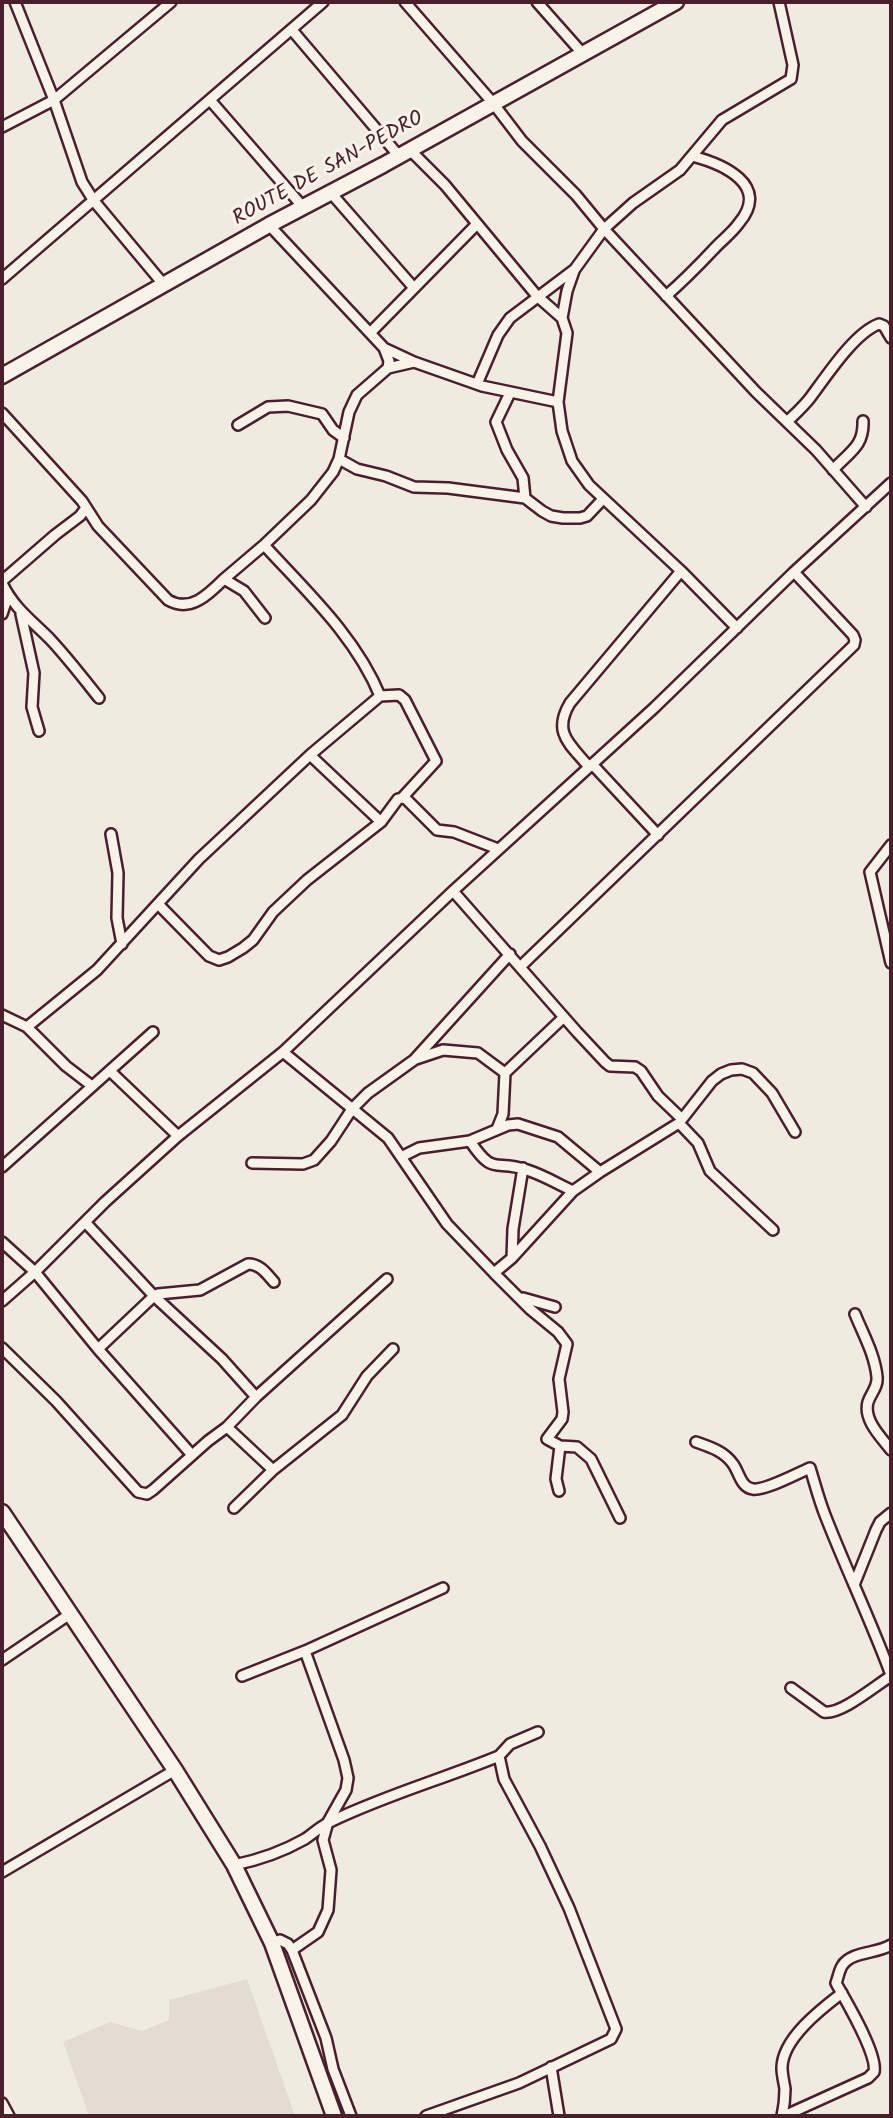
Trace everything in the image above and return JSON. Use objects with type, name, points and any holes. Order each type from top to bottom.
[{"type":"main road","name":"ROUTE DE SAN-PEDRO","points":[[2,376],[269,225],[331,194],[676,2]]},
{"type":"main road","points":[[2,1512],[175,1770],[234,1865],[272,1943],[334,2116]]},
{"type":"street","points":[[15,2],[54,100],[82,182],[94,201],[164,285]]},
{"type":"street","points":[[2,127],[54,100],[171,2]]},
{"type":"street","points":[[2,279],[323,2]]},
{"type":"street","points":[[405,2],[493,103],[517,135],[576,195],[666,296],[816,450],[866,507]]},
{"type":"street","points":[[537,2],[583,54]]},
{"type":"street","points":[[737,628],[589,485],[572,461],[562,431],[558,401],[567,333],[562,318],[566,291],[575,270],[604,229],[633,203],[680,170],[728,115],[791,79],[793,65],[779,2]]},
{"type":"street","points":[[292,30],[404,153],[445,185],[537,296],[562,318]]},
{"type":"street","points":[[210,100],[303,207]]},
{"type":"street","points":[[666,296],[741,222],[750,197],[747,186],[738,177],[712,162],[692,156]]},
{"type":"street","points":[[331,194],[414,288]]},
{"type":"street","points":[[371,332],[477,224]]},
{"type":"street","points":[[269,225],[371,332],[384,348],[389,361],[388,368]]},
{"type":"street","points":[[477,384],[498,335],[510,318],[575,270]]},
{"type":"street","points":[[787,422],[852,345],[872,327],[879,324],[891,338]]},
{"type":"street","points":[[384,348],[414,362],[477,384],[558,401]]},
{"type":"street","points":[[2,413],[86,508],[98,526],[162,595],[180,606],[202,599],[311,500],[325,483],[339,458],[354,400],[388,368],[414,362]]},
{"type":"street","points":[[510,393],[496,422],[507,450],[523,478],[525,498]]},
{"type":"street","points":[[238,425],[268,407],[288,406],[321,414],[333,430],[344,438]]},
{"type":"street","points":[[833,470],[860,441],[863,421]]},
{"type":"street","points":[[339,458],[357,469],[414,487],[448,488],[525,498],[551,516],[587,516],[603,499]]},
{"type":"street","points":[[2,1301],[178,1136],[283,1052],[891,483]]},
{"type":"street","points":[[86,508],[2,582],[20,612],[57,647],[99,698]]},
{"type":"street","points":[[264,545],[339,626],[380,696]]},
{"type":"street","points":[[658,835],[590,766],[565,737],[561,727],[562,716],[570,703],[681,571]]},
{"type":"street","points":[[520,967],[854,645],[853,635],[794,572]]},
{"type":"street","points":[[224,579],[244,591],[265,618]]},
{"type":"street","points":[[2,614],[8,596]]},
{"type":"street","points":[[20,612],[34,673],[32,708],[39,732]]},
{"type":"street","points":[[27,1027],[97,970],[199,859],[310,755],[380,696],[399,695],[405,700],[435,758],[434,763],[402,798],[398,799],[381,822],[307,880],[273,912],[253,940],[236,953],[219,960],[209,956],[158,904]]},
{"type":"street","points":[[310,755],[381,822]]},
{"type":"street","points":[[402,798],[437,830],[454,832],[498,849]]},
{"type":"street","points":[[111,834],[118,873],[117,918],[122,944]]},
{"type":"street","points":[[891,845],[870,872],[891,962]]},
{"type":"street","points":[[453,891],[610,1066],[635,1067],[641,1071],[698,1143],[710,1171],[773,1230]]},
{"type":"street","points":[[253,1163],[303,1164],[314,1160],[331,1141],[352,1109],[368,1093],[414,1060],[510,954]]},
{"type":"street","points":[[2,1015],[27,1027],[66,1066],[92,1086]]},
{"type":"street","points":[[498,1129],[503,1114],[505,1073],[564,1017]]},
{"type":"street","points":[[2,1167],[153,1032]]},
{"type":"street","points":[[414,1060],[443,1050],[478,1053],[505,1073]]},
{"type":"street","points":[[283,1052],[387,1138],[447,1224],[530,1309],[558,1332],[567,1344],[559,1374],[562,1419],[547,1438],[560,1446],[577,1447],[591,1459],[620,1518]]},
{"type":"street","points":[[494,1273],[512,1258],[573,1191],[680,1121],[712,1081],[721,1074],[741,1069],[753,1073],[763,1082],[795,1132]]},
{"type":"street","points":[[110,1070],[178,1136]]},
{"type":"street","points":[[401,1157],[428,1146],[470,1141],[508,1125],[518,1124],[553,1134],[600,1172]]},
{"type":"street","points":[[470,1141],[480,1156],[490,1164],[523,1168],[573,1191]]},
{"type":"street","points":[[512,1258],[513,1229],[523,1168]]},
{"type":"street","points":[[85,1222],[154,1296],[231,1369],[256,1397]]},
{"type":"street","points":[[2,1242],[35,1272],[98,1349],[192,1455]]},
{"type":"street","points":[[98,1349],[154,1296],[163,1292],[200,1290],[248,1264],[256,1264],[274,1282]]},
{"type":"street","points":[[2,1348],[74,1420],[138,1492],[147,1494],[227,1427],[256,1397],[387,1279]]},
{"type":"street","points":[[520,1298],[555,1307]]},
{"type":"street","points":[[855,1314],[873,1357],[877,1380],[867,1413],[891,1450]]},
{"type":"street","points":[[234,1508],[273,1470],[342,1415],[367,1376],[393,1349]]},
{"type":"street","points":[[227,1427],[273,1470]]},
{"type":"street","points":[[696,1441],[726,1456],[751,1489],[778,1482],[810,1468],[824,1513],[891,1675],[848,1706],[831,1713],[824,1712],[791,1688]]},
{"type":"street","points":[[559,1491],[556,1479],[560,1446]]},
{"type":"street","points":[[854,1586],[880,1522],[891,1513]]},
{"type":"street","points":[[242,1676],[305,1651],[443,1588]]},
{"type":"street","points":[[2,1660],[70,1614]]},
{"type":"street","points":[[292,1950],[318,1932],[328,1910],[331,1870],[323,1840],[328,1822],[346,1790],[348,1778],[305,1651]]},
{"type":"street","points":[[234,1865],[260,1860],[304,1839],[328,1822],[423,1783],[458,1773],[499,1756],[510,1744],[538,1732]]},
{"type":"street","points":[[426,2116],[519,2082],[611,2039],[616,2028],[569,1908],[504,1779],[499,1756]]},
{"type":"street","points":[[2,1872],[175,1770]]},
{"type":"street","points":[[272,1943],[279,1940],[288,1944],[292,1950],[326,2038],[332,2069],[351,2116]]},
{"type":"street","points":[[842,1993],[804,2026],[787,2052],[782,2066],[785,2095],[783,2116],[867,2078],[874,2072],[874,2059],[842,1993],[836,1983],[841,1967],[848,1960],[891,1945]]},
{"type":"street","points":[[551,2067],[559,2116]]},
{"type":"street","points":[[2,2103],[9,2116]]},
{"type":"shaded area","points":[[247,1979],[295,2116],[89,2116],[63,2042],[110,2022],[142,2031],[169,2020],[169,2000]]}]
